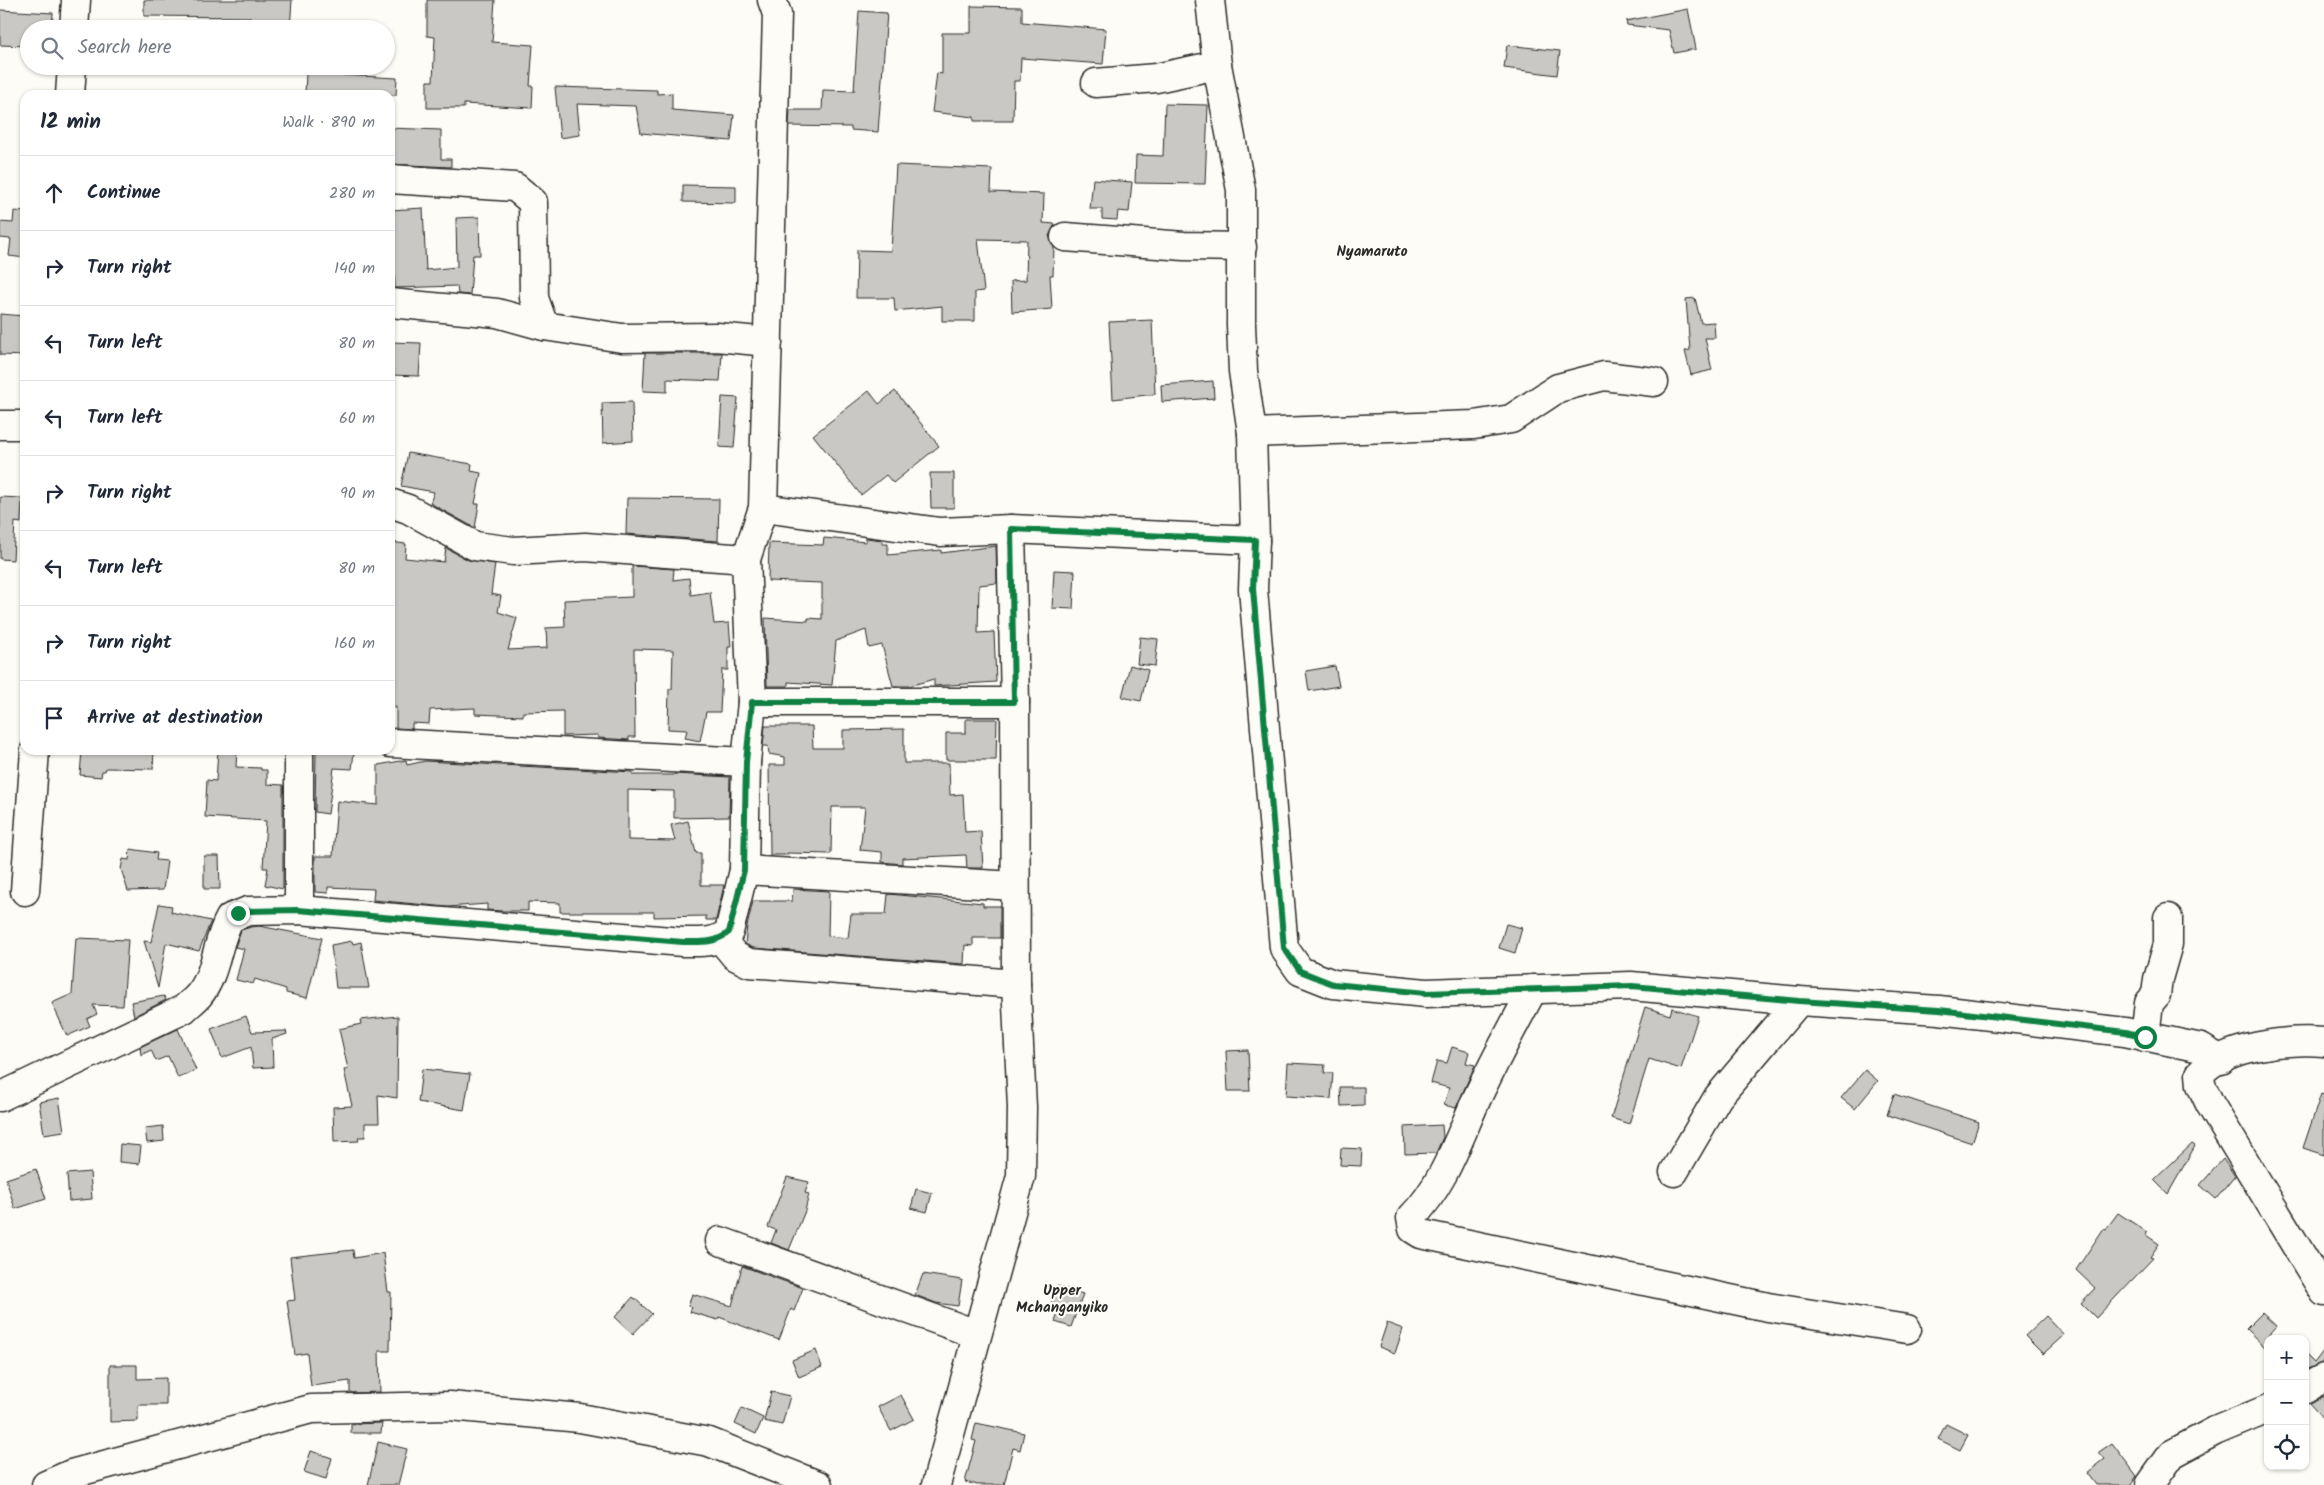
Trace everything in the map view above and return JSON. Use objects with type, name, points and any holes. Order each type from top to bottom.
[{"type":"street","points":[[75,20],[76,0]]},
{"type":"street","points":[[0,1097],[184,1008],[199,996],[211,974],[221,934],[230,918],[248,911],[298,910],[683,942],[710,942],[721,939],[729,932],[744,870],[746,762],[752,702],[746,559],[763,508],[777,14],[772,0]]},
{"type":"street","points":[[1210,0],[1217,65],[1241,190],[1243,371],[1252,434],[1255,540],[1253,589],[1284,948],[1300,971],[1333,984],[1426,993],[1632,986],[1799,1001],[1939,1010],[2126,1032],[2201,1048],[2221,1060]]},
{"type":"street","points":[[1096,83],[1156,78],[1217,65]]},
{"type":"street","points":[[70,90],[71,75]]},
{"type":"street","points":[[395,179],[515,187],[533,202],[534,298],[544,326]]},
{"type":"street","points":[[1065,237],[1174,245],[1242,247]]},
{"type":"street","points":[[395,303],[497,313],[544,326],[622,338],[717,337],[768,342]]},
{"type":"street","points":[[1252,434],[1474,425],[1511,419],[1558,388],[1604,376],[1654,382]]},
{"type":"street","points":[[0,424],[20,426]]},
{"type":"street","points":[[395,505],[408,509],[475,546],[513,551],[585,547],[746,559]]},
{"type":"street","points":[[763,508],[940,532],[1011,529],[1255,540]]},
{"type":"street","points":[[936,1485],[1021,1176],[1022,1107],[1016,984],[1014,886],[1014,702],[1011,529]]},
{"type":"street","points":[[752,702],[1014,702]]},
{"type":"street","points":[[395,743],[746,762]]},
{"type":"street","points":[[25,891],[35,755]]},
{"type":"street","points":[[298,910],[299,755]]},
{"type":"street","points":[[744,870],[1014,886]]},
{"type":"street","points":[[2145,1037],[2149,1003],[2156,996],[2158,979],[2168,944],[2168,918]]},
{"type":"street","points":[[721,939],[735,956],[749,963],[1016,984]]},
{"type":"street","points":[[1532,989],[1477,1098],[1453,1157],[1424,1204],[1411,1218],[1413,1228],[1421,1234],[1768,1307],[1907,1328]]},
{"type":"street","points":[[1674,1172],[1718,1097],[1799,1001]]},
{"type":"street","points":[[2324,1042],[2268,1045],[2235,1051],[2207,1066],[2200,1074],[2201,1084],[2210,1104],[2324,1292]]},
{"type":"street","points":[[720,1241],[976,1334]]},
{"type":"street","points":[[2309,1386],[2324,1378]]},
{"type":"street","points":[[46,1485],[71,1474],[311,1409],[450,1406],[580,1418],[709,1442],[818,1485]]},
{"type":"street","points":[[2150,1485],[2172,1454],[2215,1431],[2264,1411]]},
{"type":"building","points":[[144,0],[292,0],[291,20],[250,20],[250,17],[144,16]]},
{"type":"building","points":[[427,0],[495,0],[492,42],[533,45],[530,86],[533,86],[532,108],[464,104],[464,108],[427,108],[427,81],[433,81],[435,37],[427,36]]},
{"type":"building","points":[[971,6],[1022,7],[1022,22],[1106,29],[1103,64],[1021,58],[1020,81],[1014,81],[1013,121],[974,121],[974,117],[932,112],[937,73],[942,74],[942,33],[971,33]]},
{"type":"building","points":[[1688,9],[1696,49],[1674,53],[1669,30],[1627,25],[1626,21]]},
{"type":"building","points":[[0,10],[53,13],[53,20],[20,20],[20,46],[0,45]]},
{"type":"building","points":[[859,11],[887,13],[878,132],[851,130],[851,127],[789,126],[790,110],[822,110],[823,90],[854,91]]},
{"type":"building","points":[[1507,45],[1560,51],[1557,75],[1504,68]]},
{"type":"building","points":[[306,75],[397,78],[396,95],[395,90],[305,90]]},
{"type":"building","points":[[555,87],[657,90],[657,94],[672,93],[672,110],[734,115],[731,141],[641,133],[636,106],[577,104],[580,135],[560,138]]},
{"type":"building","points":[[1165,104],[1208,105],[1205,184],[1135,183],[1136,155],[1163,156]]},
{"type":"building","points":[[395,128],[441,130],[441,159],[451,159],[451,167],[395,164]]},
{"type":"building","points":[[896,165],[992,169],[991,192],[1044,194],[1043,223],[1055,224],[1049,236],[1054,247],[1053,275],[1050,275],[1052,309],[1012,312],[1011,281],[1026,280],[1027,240],[978,239],[984,291],[975,292],[975,321],[942,321],[942,306],[895,311],[894,298],[856,298],[857,250],[891,251]]},
{"type":"building","points":[[1093,179],[1132,182],[1129,212],[1118,211],[1117,220],[1102,219],[1102,209],[1090,209]]},
{"type":"building","points":[[683,185],[736,186],[736,203],[683,202]]},
{"type":"building","points":[[423,208],[426,270],[457,267],[456,218],[479,217],[480,255],[473,255],[470,295],[458,294],[457,286],[395,288],[395,210]]},
{"type":"building","points":[[14,211],[20,212],[20,257],[9,256],[11,239],[0,238],[0,222],[13,223]]},
{"type":"building","points":[[1695,298],[1701,323],[1714,322],[1715,338],[1705,338],[1712,370],[1691,375],[1685,351],[1690,350],[1686,299]]},
{"type":"building","points":[[0,314],[20,316],[20,356],[0,355]]},
{"type":"building","points":[[1152,320],[1155,394],[1113,399],[1109,322]]},
{"type":"building","points":[[395,342],[421,343],[419,376],[395,375]]},
{"type":"building","points":[[645,353],[722,353],[720,381],[667,379],[667,392],[643,391]]},
{"type":"building","points":[[1213,381],[1214,398],[1162,402],[1161,385]]},
{"type":"building","points":[[869,391],[879,404],[895,391],[939,446],[893,483],[886,475],[861,495],[813,435]]},
{"type":"building","points":[[722,397],[738,398],[734,448],[719,447]]},
{"type":"building","points":[[632,402],[633,441],[603,443],[602,403]]},
{"type":"building","points":[[408,453],[472,464],[471,471],[481,473],[475,504],[479,504],[475,528],[430,503],[434,492],[401,486]]},
{"type":"building","points":[[930,473],[954,473],[954,508],[931,508]]},
{"type":"building","points":[[0,497],[20,498],[20,523],[15,522],[13,560],[0,559]]},
{"type":"building","points":[[627,498],[719,499],[718,541],[626,534]]},
{"type":"building","points":[[824,538],[866,542],[866,538],[882,540],[882,544],[888,544],[888,555],[941,550],[941,553],[996,546],[997,583],[979,585],[978,633],[994,632],[996,682],[934,686],[934,679],[909,686],[893,686],[882,645],[869,648],[866,630],[836,641],[832,685],[788,682],[788,686],[767,686],[765,618],[808,621],[808,618],[822,619],[822,583],[768,581],[769,543],[823,545]]},
{"type":"building","points":[[395,543],[406,544],[405,558],[444,562],[446,548],[468,560],[495,564],[491,594],[501,596],[498,612],[517,618],[508,650],[547,648],[546,628],[565,627],[564,600],[632,597],[632,566],[674,569],[673,580],[689,578],[691,595],[710,592],[714,624],[729,623],[731,647],[728,647],[728,670],[722,670],[720,712],[706,712],[700,741],[685,738],[687,730],[668,729],[669,689],[672,689],[673,650],[634,649],[635,737],[629,737],[629,740],[598,738],[598,735],[563,736],[563,711],[523,712],[523,716],[475,714],[475,708],[430,710],[429,724],[412,723],[412,729],[396,728]]},
{"type":"building","points":[[1054,570],[1075,571],[1073,609],[1052,608]]},
{"type":"building","points":[[1140,637],[1158,639],[1155,666],[1137,664]]},
{"type":"building","points":[[1130,665],[1148,670],[1141,701],[1122,697]]},
{"type":"building","points":[[1335,666],[1339,686],[1309,691],[1306,671]]},
{"type":"building","points":[[966,719],[997,719],[996,760],[946,760],[946,733],[966,733]]},
{"type":"building","points":[[765,726],[812,726],[813,748],[843,748],[843,730],[904,729],[904,763],[949,763],[950,795],[963,794],[965,832],[981,831],[983,868],[967,868],[966,855],[902,858],[902,864],[882,862],[882,852],[860,850],[865,807],[832,807],[831,854],[787,853],[787,855],[770,855],[769,765],[785,765],[785,757],[769,754],[768,746],[763,746]]},
{"type":"building","points":[[82,755],[154,755],[153,769],[106,768],[105,771],[102,771],[101,777],[80,775]]},
{"type":"building","points":[[218,755],[237,755],[236,767],[267,770],[267,784],[283,785],[283,889],[265,885],[268,868],[263,868],[266,821],[205,817],[207,780],[216,781]]},
{"type":"building","points":[[316,755],[354,755],[352,769],[334,768],[328,814],[315,812]]},
{"type":"building","points":[[406,760],[407,765],[425,761],[633,772],[633,775],[674,774],[730,777],[729,817],[674,818],[674,791],[628,790],[628,840],[675,841],[671,825],[688,821],[696,853],[701,853],[701,885],[724,885],[716,920],[706,920],[706,916],[654,917],[654,912],[560,912],[560,903],[528,902],[528,911],[487,910],[487,904],[448,907],[373,900],[374,889],[328,887],[328,893],[315,892],[315,856],[333,856],[337,801],[378,805],[378,765]]},
{"type":"building","points":[[130,849],[157,853],[156,860],[167,861],[163,890],[128,891],[121,869],[123,859],[129,860]]},
{"type":"building","points":[[204,856],[219,856],[220,889],[204,889]]},
{"type":"building","points":[[793,889],[829,891],[828,936],[848,938],[851,914],[886,914],[888,894],[983,903],[983,906],[1000,906],[1000,938],[973,938],[973,946],[965,945],[964,964],[753,948],[745,944],[753,901],[792,901]]},
{"type":"building","points":[[159,904],[172,906],[171,912],[211,921],[199,951],[166,943],[158,988],[144,941],[151,942]]},
{"type":"building","points":[[1506,924],[1522,928],[1515,953],[1499,948]]},
{"type":"building","points":[[259,926],[322,938],[307,998],[286,993],[286,989],[255,979],[253,984],[236,980],[244,949],[235,947],[241,930]]},
{"type":"building","points":[[76,938],[128,940],[123,1006],[93,1005],[97,1014],[87,1019],[90,1026],[67,1036],[52,1003],[72,994]]},
{"type":"building","points":[[352,941],[353,944],[361,942],[369,988],[336,988],[331,945]]},
{"type":"building","points":[[164,996],[166,1000],[134,1016],[131,1002]]},
{"type":"building","points":[[1645,1007],[1670,1015],[1672,1008],[1698,1016],[1681,1069],[1649,1059],[1629,1124],[1611,1118]]},
{"type":"building","points":[[246,1016],[252,1032],[286,1031],[287,1034],[272,1039],[273,1067],[253,1068],[251,1047],[222,1058],[211,1029]]},
{"type":"building","points":[[398,1016],[397,1098],[378,1095],[379,1123],[365,1123],[365,1137],[358,1137],[359,1141],[334,1142],[333,1107],[352,1106],[344,1070],[348,1069],[339,1029],[361,1024],[360,1020]]},
{"type":"building","points":[[178,1029],[196,1070],[178,1078],[168,1056],[156,1061],[151,1050],[141,1055],[140,1047]]},
{"type":"building","points":[[1452,1047],[1469,1052],[1466,1063],[1475,1065],[1456,1108],[1444,1105],[1449,1088],[1431,1083],[1437,1061],[1447,1063]]},
{"type":"building","points":[[1248,1050],[1250,1091],[1228,1091],[1226,1051]]},
{"type":"building","points":[[1288,1063],[1325,1065],[1324,1073],[1333,1073],[1331,1099],[1286,1096]]},
{"type":"building","points":[[422,1069],[470,1074],[464,1110],[418,1102]]},
{"type":"building","points":[[1865,1070],[1878,1081],[1855,1109],[1841,1098]]},
{"type":"building","points":[[1340,1087],[1364,1087],[1364,1105],[1341,1106]]},
{"type":"building","points":[[1894,1094],[1979,1122],[1972,1143],[1887,1115]]},
{"type":"building","points":[[2321,1094],[2324,1095],[2324,1155],[2303,1148]]},
{"type":"building","points":[[59,1098],[64,1131],[44,1134],[39,1102]]},
{"type":"building","points":[[1442,1125],[1443,1137],[1436,1153],[1405,1154],[1404,1127]]},
{"type":"building","points":[[163,1126],[164,1141],[147,1143],[145,1128]]},
{"type":"building","points":[[120,1144],[141,1146],[139,1164],[119,1162]]},
{"type":"building","points":[[2192,1144],[2195,1146],[2168,1194],[2154,1180]]},
{"type":"building","points":[[1341,1148],[1362,1149],[1361,1166],[1340,1165]]},
{"type":"building","points":[[2223,1159],[2235,1176],[2216,1199],[2200,1185]]},
{"type":"building","points":[[36,1169],[46,1199],[15,1209],[6,1179]]},
{"type":"building","points":[[90,1172],[92,1199],[69,1201],[67,1174]]},
{"type":"building","points":[[787,1177],[809,1182],[805,1193],[809,1194],[805,1211],[789,1250],[771,1243],[776,1230],[768,1227]]},
{"type":"building","points":[[916,1189],[932,1193],[927,1212],[911,1208]]},
{"type":"building","points":[[2118,1213],[2147,1232],[2146,1235],[2159,1244],[2150,1257],[2153,1258],[2096,1318],[2081,1303],[2095,1288],[2076,1270],[2104,1228],[2106,1229]]},
{"type":"building","points":[[353,1250],[354,1258],[383,1253],[388,1292],[391,1292],[390,1351],[379,1351],[380,1392],[350,1393],[350,1381],[311,1386],[307,1353],[295,1355],[287,1301],[295,1300],[290,1257]]},
{"type":"building","points":[[742,1266],[803,1288],[794,1311],[791,1309],[779,1340],[719,1317],[718,1320],[690,1312],[692,1307],[688,1306],[692,1294],[732,1306]]},
{"type":"building","points":[[923,1274],[962,1280],[958,1306],[936,1303],[915,1295]]},
{"type":"building","points":[[1057,1286],[1083,1294],[1071,1327],[1055,1322],[1058,1313],[1049,1310]]},
{"type":"building","points":[[633,1297],[652,1314],[633,1334],[615,1317]]},
{"type":"building","points":[[2262,1313],[2276,1326],[2268,1335],[2264,1335],[2264,1346],[2246,1329]]},
{"type":"building","points":[[2046,1316],[2064,1335],[2043,1354],[2025,1336]]},
{"type":"building","points":[[1387,1323],[1403,1329],[1395,1353],[1379,1347]]},
{"type":"building","points":[[816,1350],[822,1367],[799,1377],[792,1360]]},
{"type":"building","points":[[2324,1350],[2324,1362],[2309,1368],[2309,1358],[2314,1363]]},
{"type":"building","points":[[110,1365],[137,1365],[137,1379],[166,1378],[166,1405],[138,1405],[138,1421],[110,1422]]},
{"type":"building","points":[[771,1392],[790,1396],[782,1425],[764,1421]]},
{"type":"building","points":[[901,1395],[914,1419],[891,1431],[878,1407]]},
{"type":"building","points":[[2324,1396],[2324,1420],[2309,1403]]},
{"type":"building","points":[[742,1408],[763,1418],[756,1434],[735,1424]]},
{"type":"building","points":[[382,1423],[381,1433],[351,1433],[351,1424]]},
{"type":"building","points":[[976,1423],[1024,1433],[1020,1450],[1013,1448],[1004,1485],[978,1485],[965,1482],[976,1441],[972,1440]]},
{"type":"building","points":[[1946,1424],[1968,1435],[1960,1450],[1938,1439]]},
{"type":"building","points":[[378,1442],[407,1449],[398,1485],[368,1485]]},
{"type":"building","points":[[2112,1443],[2137,1476],[2130,1485],[2096,1485],[2087,1473],[2105,1459],[2099,1452]]},
{"type":"building","points":[[311,1451],[332,1458],[326,1479],[304,1472]]},
{"type":"district","name":"Nyamaruto","points":[[1372,251]]},
{"type":"district","name":"Upper Mchanganyiko","points":[[1062,1298]]},
{"type":"route","points":[[238,913],[298,910],[683,942],[710,942],[721,939],[729,932],[744,870],[746,762],[752,702],[1014,702],[1011,529],[1255,540],[1253,589],[1284,948],[1300,971],[1333,984],[1426,993],[1632,986],[1799,1001],[1939,1010],[2126,1032],[2145,1037]]}]
